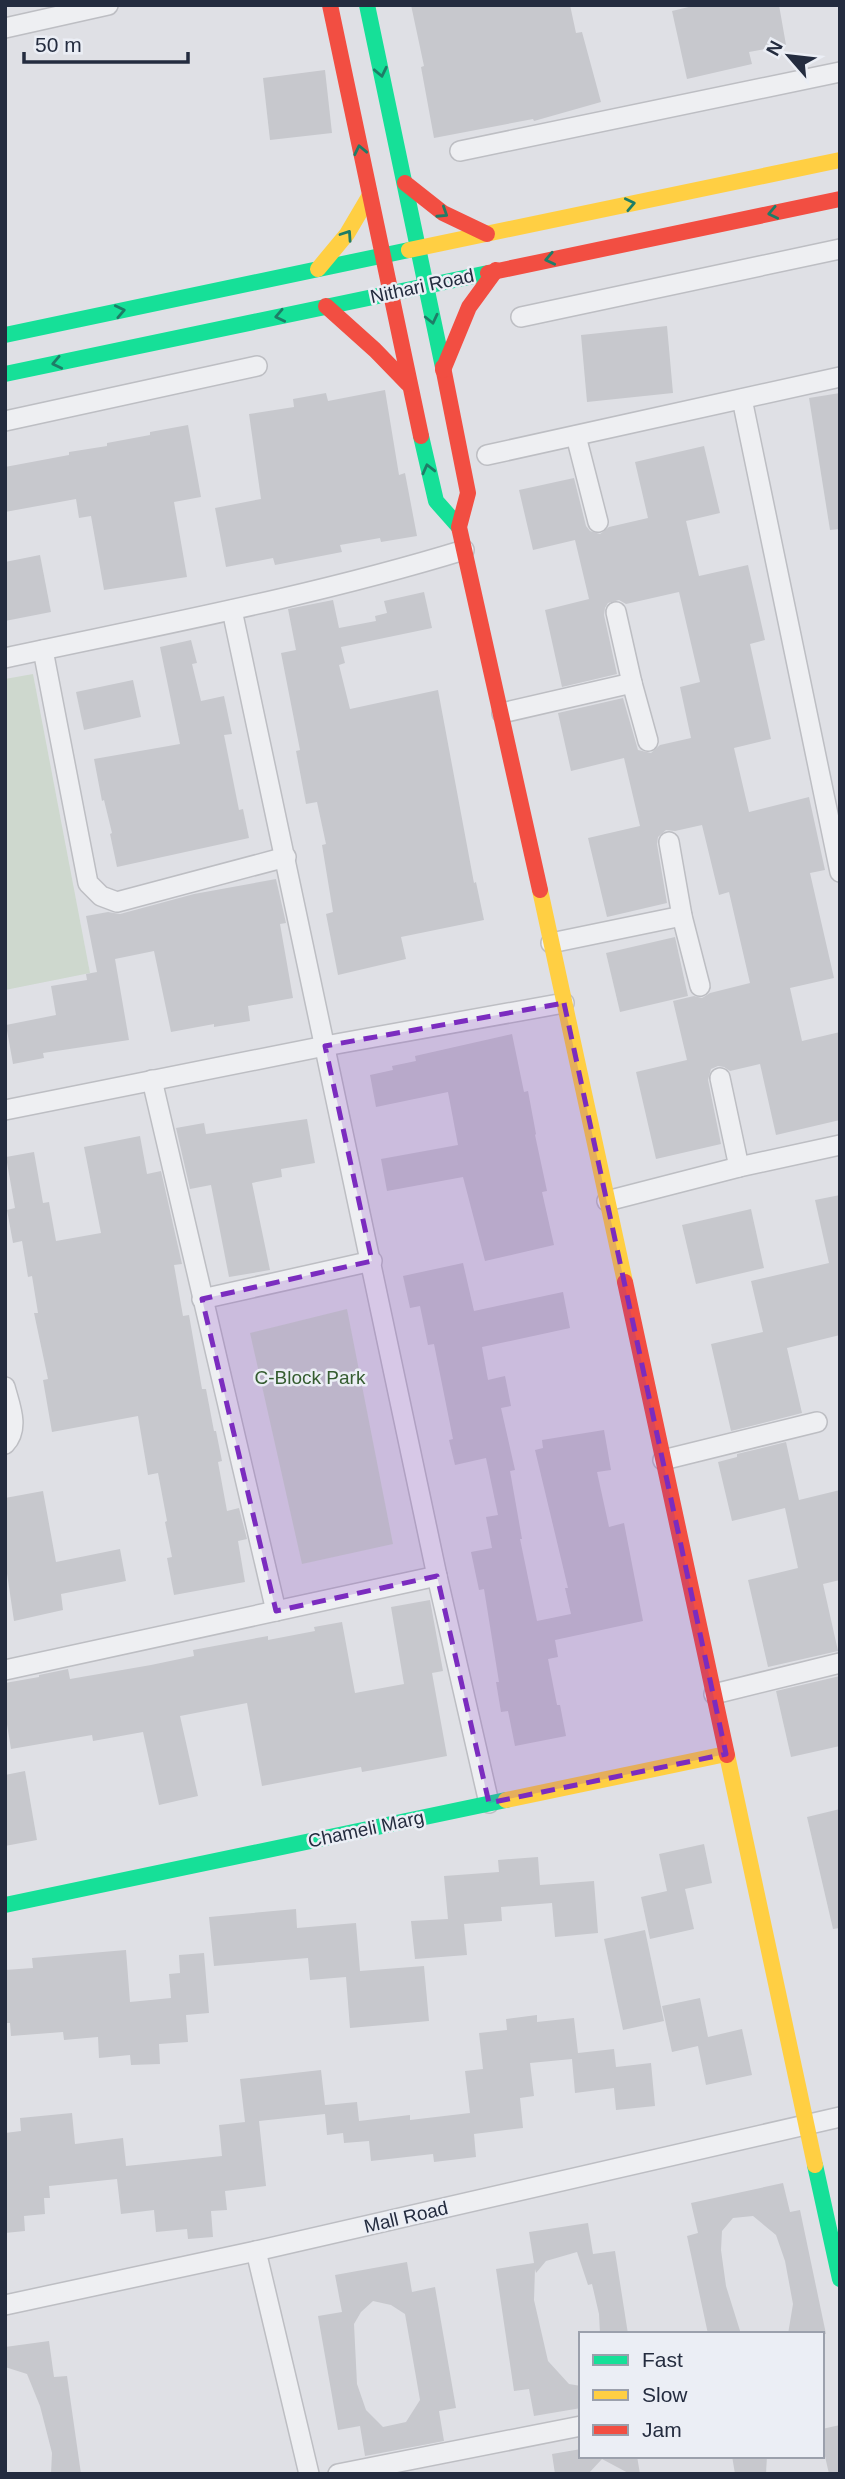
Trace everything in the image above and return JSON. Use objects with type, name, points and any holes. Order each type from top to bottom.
[{"type":"street","points":[[5,28],[108,5]]},
{"type":"street","points":[[330,5],[408,384],[436,501],[459,527]]},
{"type":"street","points":[[367,5],[468,493],[459,527],[502,713],[840,2279]]},
{"type":"street","points":[[460,151],[840,72]]},
{"type":"street","name":"Nithari Road","points":[[5,335],[840,160]]},
{"type":"street","points":[[405,183],[424,200],[460,223],[487,234]]},
{"type":"street","points":[[318,269],[344,239],[370,195]]},
{"type":"street","name":"Nithari Road","points":[[5,374],[840,199]]},
{"type":"street","points":[[521,317],[840,248]]},
{"type":"street","points":[[443,371],[469,307],[496,270]]},
{"type":"street","points":[[326,306],[408,384]]},
{"type":"street","points":[[5,421],[257,366]]},
{"type":"street","points":[[487,455],[840,377]]},
{"type":"street","points":[[742,398],[840,872]]},
{"type":"street","points":[[576,436],[598,522]]},
{"type":"street","points":[[5,658],[232,610],[464,550]]},
{"type":"street","points":[[232,610],[437,1576],[489,1803]]},
{"type":"street","points":[[616,611],[648,741]]},
{"type":"street","points":[[43,650],[88,883],[101,896],[117,902],[286,858]]},
{"type":"street","points":[[502,713],[632,683]]},
{"type":"street","points":[[669,842],[682,916],[700,986]]},
{"type":"street","points":[[551,943],[682,916]]},
{"type":"street","points":[[5,1110],[325,1045],[564,1003]]},
{"type":"street","points":[[720,1078],[739,1167]]},
{"type":"street","points":[[152,1080],[276,1611]]},
{"type":"street","points":[[607,1201],[739,1167],[840,1145]]},
{"type":"street","points":[[202,1299],[372,1261]]},
{"type":"street","points":[[5,1387],[14,1423],[9,1441],[5,1444]]},
{"type":"street","points":[[663,1460],[817,1422]]},
{"type":"street","points":[[5,1670],[437,1576]]},
{"type":"street","points":[[714,1694],[840,1663]]},
{"type":"street","name":"Chameli Marg","points":[[5,1905],[726,1754]]},
{"type":"street","name":"Mall Road","points":[[5,2305],[256,2251],[840,2118]]},
{"type":"street","points":[[256,2251],[309,2474]]},
{"type":"street","points":[[338,2474],[579,2427]]},
{"type":"highlighted area","points":[[564,1003],[726,1754],[489,1803],[437,1576],[276,1611],[202,1299],[372,1261],[325,1046]]},
{"type":"green space","points":[[33,674],[90,973],[5,990],[5,679]]},
{"type":"green space","name":"C-Block Park","points":[[347,1309],[393,1544],[302,1564],[250,1333]]},
{"type":"building","points":[[411,5],[570,5],[576,33],[582,32],[601,102],[534,121],[533,119],[434,138],[421,67],[424,66]]},
{"type":"building","points":[[697,5],[779,5],[786,45],[749,52],[752,64],[687,79],[672,11]]},
{"type":"building","points":[[325,70],[332,133],[270,140],[263,78]]},
{"type":"building","points":[[667,326],[673,393],[587,402],[581,335]]},
{"type":"building","points":[[385,390],[399,475],[405,473],[417,536],[381,542],[380,538],[340,545],[342,552],[275,565],[273,558],[226,567],[215,508],[261,499],[249,414],[294,407],[293,399],[326,393],[328,401]]},
{"type":"building","points":[[840,393],[840,529],[830,530],[809,398]]},
{"type":"building","points":[[188,425],[201,497],[174,502],[187,577],[104,590],[91,516],[79,518],[76,499],[5,512],[5,467],[69,455],[69,452],[107,446],[107,443]]},
{"type":"building","points":[[704,446],[720,513],[686,521],[699,576],[748,565],[765,640],[750,644],[771,739],[734,748],[749,812],[809,797],[825,870],[810,873],[834,978],[790,988],[802,1041],[840,1032],[840,1120],[776,1135],[760,1064],[730,1071],[718,1066],[711,1069],[708,1080],[721,1144],[656,1159],[636,1072],[687,1060],[673,1001],[694,996],[702,998],[710,993],[750,983],[729,892],[719,895],[702,825],[675,831],[666,830],[658,837],[667,903],[607,917],[588,838],[640,826],[624,758],[571,771],[558,713],[623,698],[638,750],[651,753],[660,745],[691,738],[680,687],[700,682],[679,592],[626,604],[619,600],[608,603],[604,615],[617,674],[562,687],[545,610],[589,599],[575,540],[533,550],[519,490],[574,478],[586,526],[590,531],[600,534],[609,527],[648,518],[635,462]]},
{"type":"building","points":[[40,555],[51,612],[5,621],[5,562]]},
{"type":"building","points":[[424,592],[432,628],[341,647],[345,663],[339,665],[350,709],[438,690],[474,883],[476,882],[484,920],[401,937],[406,959],[338,975],[326,914],[333,912],[322,845],[326,844],[317,802],[306,804],[296,751],[300,750],[281,653],[296,650],[288,609],[333,600],[339,628],[376,621],[375,616],[387,613],[384,601]]},
{"type":"building","points":[[191,640],[197,663],[192,664],[201,701],[224,696],[232,734],[224,735],[239,810],[243,809],[249,838],[117,867],[110,834],[112,833],[104,800],[102,801],[94,759],[180,744],[160,647]]},
{"type":"building","points":[[133,680],[141,717],[84,730],[76,692]]},
{"type":"building","points":[[276,879],[286,923],[280,924],[293,998],[248,1006],[250,1021],[171,1032],[154,951],[115,959],[129,1040],[43,1053],[44,1058],[13,1064],[6,1025],[56,1015],[51,986],[87,980],[86,974],[97,972],[86,916],[108,912],[120,914],[194,894]]},
{"type":"building","points":[[675,937],[688,996],[620,1012],[606,953]]},
{"type":"building","points":[[512,1034],[524,1092],[528,1091],[547,1191],[542,1192],[554,1245],[485,1261],[463,1177],[387,1191],[381,1159],[458,1145],[448,1092],[376,1107],[370,1075],[393,1070],[392,1066],[416,1061],[415,1056]]},
{"type":"building","points":[[307,1119],[315,1163],[281,1169],[282,1177],[252,1183],[270,1270],[229,1277],[211,1185],[190,1189],[176,1128],[204,1123],[206,1134]]},
{"type":"building","points":[[140,1136],[147,1174],[161,1171],[182,1264],[174,1265],[183,1316],[189,1315],[202,1389],[206,1389],[216,1431],[222,1461],[218,1462],[227,1511],[239,1508],[247,1539],[238,1541],[245,1582],[174,1595],[167,1558],[172,1557],[158,1473],[148,1475],[138,1416],[52,1432],[43,1380],[48,1379],[34,1313],[38,1313],[32,1276],[28,1277],[22,1241],[13,1243],[7,1210],[15,1208],[6,1157],[34,1152],[43,1203],[49,1202],[56,1241],[101,1233],[84,1147]]},
{"type":"building","points":[[840,1195],[840,1335],[787,1348],[802,1413],[731,1431],[711,1344],[763,1332],[751,1281],[829,1263],[815,1200]]},
{"type":"building","points":[[751,1209],[764,1268],[696,1284],[682,1225]]},
{"type":"building","points":[[463,1263],[474,1311],[563,1292],[570,1328],[482,1347],[488,1380],[505,1376],[511,1406],[501,1408],[515,1470],[510,1471],[520,1539],[537,1621],[571,1614],[565,1588],[568,1588],[535,1450],[543,1448],[542,1440],[604,1430],[611,1470],[597,1472],[609,1527],[624,1523],[643,1621],[555,1640],[558,1657],[548,1659],[566,1736],[515,1746],[508,1711],[501,1712],[496,1682],[499,1682],[484,1589],[479,1590],[471,1552],[492,1548],[486,1517],[498,1515],[486,1458],[455,1465],[449,1440],[453,1439],[434,1344],[428,1345],[420,1306],[410,1308],[403,1276]]},
{"type":"building","points":[[786,1442],[799,1500],[840,1490],[840,1580],[823,1584],[838,1651],[768,1667],[748,1580],[798,1568],[785,1508],[732,1521],[718,1462],[737,1457],[737,1454]]},
{"type":"building","points":[[43,1491],[56,1562],[120,1549],[126,1581],[61,1594],[63,1610],[14,1621],[5,1560],[5,1498]]},
{"type":"building","points":[[430,1600],[443,1671],[432,1673],[447,1756],[362,1772],[361,1767],[262,1786],[247,1703],[180,1716],[198,1796],[159,1805],[143,1732],[93,1741],[92,1735],[11,1749],[5,1712],[5,1683],[68,1669],[70,1679],[151,1665],[194,1656],[193,1650],[268,1636],[268,1640],[315,1631],[314,1627],[342,1622],[355,1693],[404,1684],[391,1607]]},
{"type":"building","points":[[840,1676],[840,1746],[791,1757],[776,1691]]},
{"type":"building","points":[[25,1771],[37,1840],[5,1846],[5,1775]]},
{"type":"building","points":[[840,1809],[840,1928],[833,1929],[807,1817]]},
{"type":"building","points":[[704,1844],[712,1883],[685,1889],[694,1929],[650,1939],[641,1897],[667,1891],[659,1854]]},
{"type":"building","points":[[538,1857],[540,1885],[594,1881],[598,1933],[555,1937],[552,1903],[501,1907],[502,1921],[464,1924],[467,1955],[415,1959],[411,1921],[448,1919],[444,1876],[499,1872],[498,1860]]},
{"type":"building","points":[[296,1909],[297,1928],[356,1923],[360,1971],[424,1966],[429,2021],[350,2028],[346,1977],[310,1980],[308,1958],[214,1966],[209,1917]]},
{"type":"building","points":[[645,1930],[664,2021],[623,2030],[604,1939]]},
{"type":"building","points":[[126,1950],[130,2002],[171,1998],[169,1974],[180,1973],[179,1955],[204,1953],[209,2013],[186,2015],[188,2042],[159,2044],[160,2064],[131,2065],[130,2055],[99,2058],[98,2037],[64,2040],[63,2032],[11,2036],[10,2023],[5,2023],[5,1970],[33,1968],[32,1958]]},
{"type":"building","points":[[700,1998],[708,2037],[742,2029],[752,2075],[706,2085],[698,2046],[672,2052],[662,2006]]},
{"type":"building","points":[[537,2015],[537,2022],[574,2018],[578,2053],[614,2049],[616,2067],[651,2063],[655,2106],[616,2110],[614,2088],[575,2093],[572,2059],[530,2063],[534,2096],[520,2098],[523,2128],[474,2134],[476,2157],[434,2162],[433,2154],[371,2161],[369,2141],[344,2143],[343,2133],[327,2135],[325,2114],[259,2121],[266,2186],[225,2191],[227,2210],[211,2211],[213,2237],[188,2239],[187,2229],[156,2232],[154,2210],[121,2214],[117,2179],[49,2186],[50,2198],[44,2198],[45,2214],[24,2216],[25,2231],[5,2233],[5,2133],[21,2131],[20,2118],[72,2113],[75,2144],[123,2138],[126,2166],[222,2156],[219,2125],[245,2122],[240,2079],[321,2070],[325,2105],[357,2102],[359,2121],[410,2115],[410,2120],[470,2113],[465,2071],[483,2069],[479,2033],[507,2030],[506,2019]]},
{"type":"building","points":[[783,2183],[790,2212],[800,2210],[826,2334],[788,2332],[793,2304],[785,2261],[776,2235],[753,2216],[733,2218],[722,2231],[721,2250],[726,2286],[740,2332],[708,2332],[687,2236],[698,2233],[691,2203]]},
{"type":"building","points":[[588,2223],[593,2254],[615,2251],[628,2332],[600,2332],[592,2284],[588,2285],[577,2252],[546,2261],[536,2273],[535,2269],[534,2300],[548,2361],[569,2384],[579,2386],[579,2408],[534,2416],[529,2389],[514,2391],[496,2269],[534,2263],[529,2232]]},
{"type":"building","points":[[407,2262],[412,2292],[435,2287],[456,2408],[439,2411],[444,2441],[365,2456],[360,2426],[338,2430],[318,2316],[342,2312],[335,2275]],"holes":[[[373,2301],[391,2305],[405,2314],[420,2400],[406,2422],[383,2427],[366,2410],[357,2384],[354,2324],[361,2312]]]},
{"type":"building","points":[[49,2341],[54,2377],[67,2376],[81,2474],[51,2474],[52,2453],[40,2406],[27,2374],[5,2367],[5,2347]]},
{"type":"building","points":[[840,2425],[840,2474],[829,2474],[824,2452],[824,2429]]},
{"type":"building","points":[[579,2449],[579,2458],[637,2458],[640,2474],[630,2474],[602,2459],[588,2474],[555,2474],[552,2454]]},
{"type":"building","points":[[732,2458],[767,2458],[766,2474],[735,2474]]},
{"type":"traffic: fast","points":[[367,5],[443,367]]},
{"type":"traffic: fast","points":[[5,335],[409,250]]},
{"type":"traffic: fast","points":[[5,374],[488,273]]},
{"type":"traffic: fast","points":[[421,436],[436,501],[459,527]]},
{"type":"traffic: fast","points":[[5,1905],[506,1800]]},
{"type":"traffic: fast","points":[[815,2165],[840,2279]]},
{"type":"traffic: slow","points":[[409,250],[840,160]]},
{"type":"traffic: slow","points":[[318,269],[347,234],[370,195]]},
{"type":"traffic: slow","points":[[540,890],[625,1282]]},
{"type":"traffic: slow","points":[[506,1800],[726,1754]]},
{"type":"traffic: slow","points":[[727,1755],[815,2165]]},
{"type":"traffic: jam","points":[[330,5],[421,436]]},
{"type":"traffic: jam","points":[[405,183],[443,213],[487,234]]},
{"type":"traffic: jam","points":[[488,273],[840,199]]},
{"type":"traffic: jam","points":[[443,370],[469,307],[496,270]]},
{"type":"traffic: jam","points":[[326,306],[408,384]]},
{"type":"traffic: jam","points":[[443,367],[468,493],[459,527],[540,890]]},
{"type":"traffic: jam","points":[[625,1282],[727,1755]]}]
